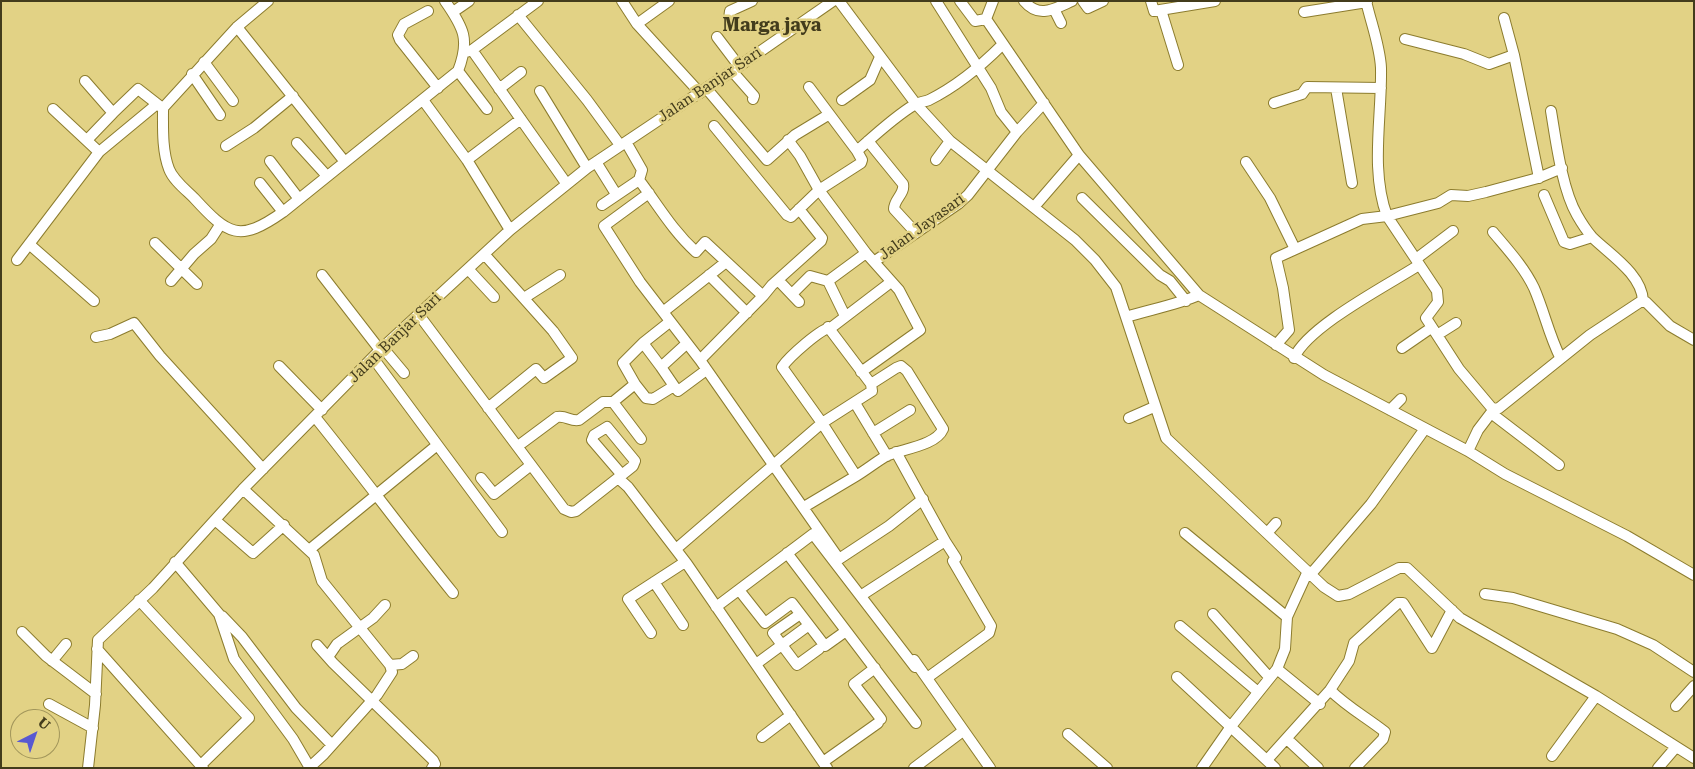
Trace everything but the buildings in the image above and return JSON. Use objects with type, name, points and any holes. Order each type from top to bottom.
[{"type":"street","points":[[17,260],[99,152],[160,106],[237,26],[268,1]]},
{"type":"street","points":[[445,1],[453,12],[469,51],[521,119],[566,183]]},
{"type":"street","points":[[453,12],[469,1]]},
{"type":"street","points":[[87,140],[138,89],[160,106],[162,132],[169,170],[220,225],[233,231],[249,232],[264,226],[300,199],[458,71],[469,51],[538,1]]},
{"type":"street","points":[[622,1],[637,24],[767,160]]},
{"type":"street","points":[[637,24],[669,1]]},
{"type":"street","points":[[729,19],[730,11],[752,1]]},
{"type":"street","name":"Jalan Banjar Sari","points":[[88,768],[96,694],[98,640],[140,600],[243,489],[379,352],[510,230],[566,183],[736,69],[832,1]]},
{"type":"street","points":[[839,1],[916,104],[950,141],[1034,207],[1095,260],[1116,287],[1154,407],[1167,440],[1268,532],[1324,587],[1338,596],[1349,594],[1399,568],[1406,568],[1460,618],[1596,696],[1694,758]]},
{"type":"street","points":[[936,1],[991,88],[998,108],[1017,132]]},
{"type":"street","points":[[960,1],[975,21],[986,19]]},
{"type":"street","points":[[986,19],[993,1]]},
{"type":"street","points":[[1024,1],[1035,11],[1054,9],[1072,1]]},
{"type":"street","points":[[1083,1],[1088,8],[1103,1]]},
{"type":"street","points":[[1150,1],[1152,10],[1215,1]]},
{"type":"street","points":[[1304,12],[1367,2],[1380,60],[1378,174],[1380,194],[1387,216],[1439,296],[1438,302],[1426,318],[1475,390],[1492,411],[1559,465]]},
{"type":"street","points":[[1054,9],[1061,23]]},
{"type":"street","points":[[1161,10],[1178,65]]},
{"type":"street","points":[[428,11],[404,24],[398,35],[438,88]]},
{"type":"street","points":[[518,15],[642,170],[639,180],[602,205]]},
{"type":"street","points":[[1504,18],[1514,55],[1539,178]]},
{"type":"street","points":[[986,19],[1079,155],[1199,295],[1294,358],[1424,430],[1468,451],[1505,474],[1627,536],[1694,575]]},
{"type":"street","points":[[237,26],[345,162]]},
{"type":"street","points":[[717,37],[754,96],[753,99]]},
{"type":"street","points":[[1405,40],[1464,54],[1488,64],[1514,55]]},
{"type":"street","points":[[857,151],[916,104],[927,101],[977,68],[1002,45]]},
{"type":"street","points":[[842,100],[870,80],[880,57]]},
{"type":"street","points":[[204,62],[233,101]]},
{"type":"street","points":[[458,71],[488,109]]},
{"type":"street","points":[[498,89],[521,72]]},
{"type":"street","points":[[192,74],[220,115]]},
{"type":"street","points":[[85,81],[112,113]]},
{"type":"street","points":[[714,126],[787,215],[791,216],[819,190],[861,163],[862,160],[809,87]]},
{"type":"street","points":[[1274,104],[1302,94],[1307,87],[1381,88]]},
{"type":"street","points":[[1336,88],[1352,182]]},
{"type":"street","points":[[540,91],[591,165],[616,194]]},
{"type":"street","points":[[226,146],[254,128],[293,96]]},
{"type":"street","points":[[423,100],[467,160],[510,230]]},
{"type":"street","name":"Jalan Jayasari","points":[[875,261],[916,234],[968,195],[986,169],[1044,103]]},
{"type":"street","points":[[53,109],[99,152]]},
{"type":"street","points":[[1551,111],[1562,168],[1574,208],[1595,239],[1620,261],[1638,286],[1643,300],[1670,326],[1694,340]]},
{"type":"street","points":[[752,172],[788,140],[828,115]]},
{"type":"street","points":[[467,160],[521,119]]},
{"type":"street","points":[[788,140],[800,156],[819,190],[866,253],[892,282],[909,307],[920,330],[861,372]]},
{"type":"street","points":[[868,141],[903,184],[903,191],[895,202],[894,209],[916,234]]},
{"type":"street","points":[[936,160],[950,141]]},
{"type":"street","points":[[297,143],[327,176]]},
{"type":"street","points":[[1034,207],[1079,155]]},
{"type":"street","points":[[270,161],[300,199]]},
{"type":"street","points":[[1246,162],[1270,198],[1295,249]]},
{"type":"street","points":[[1276,345],[1287,334],[1289,327],[1283,288],[1275,260],[1352,222],[1387,216],[1438,203],[1451,195],[1468,196],[1486,192],[1539,178],[1562,168]]},
{"type":"street","points":[[639,180],[672,229],[696,252],[705,242],[763,296]]},
{"type":"street","points":[[260,183],[283,212]]},
{"type":"street","points":[[648,193],[604,226],[640,282],[700,360],[839,559],[927,678],[990,768]]},
{"type":"street","points":[[1544,195],[1564,242],[1570,244],[1595,239]]},
{"type":"street","points":[[1082,198],[1160,275],[1170,281],[1186,301]]},
{"type":"street","points":[[700,360],[778,280],[821,241],[822,238],[799,209]]},
{"type":"street","points":[[171,281],[194,254],[211,239],[220,225]]},
{"type":"street","points":[[1294,358],[1297,351],[1316,332],[1417,262],[1453,231]]},
{"type":"street","points":[[1493,232],[1520,264],[1534,289],[1548,333],[1560,357]]},
{"type":"street","points":[[29,244],[94,301]]},
{"type":"street","points":[[155,244],[197,284]]},
{"type":"street","points":[[828,282],[866,253]]},
{"type":"street","points":[[485,255],[524,298],[572,358],[544,378],[536,369],[488,408]]},
{"type":"street","points":[[663,312],[726,262]]},
{"type":"street","points":[[468,269],[494,297]]},
{"type":"street","points":[[322,275],[379,352],[406,400],[436,446],[502,532]]},
{"type":"street","points":[[524,298],[560,275]]},
{"type":"street","points":[[709,275],[747,313]]},
{"type":"street","points":[[778,280],[795,298],[810,276],[828,282],[845,316]]},
{"type":"street","points":[[856,476],[822,423],[782,367],[828,327],[832,327],[892,282]]},
{"type":"street","points":[[1126,317],[1176,302],[1186,301],[1199,295]]},
{"type":"street","points":[[1468,451],[1478,430],[1492,411],[1499,408],[1560,357],[1643,300]]},
{"type":"street","points":[[419,315],[560,505],[571,512],[620,477],[633,466],[635,459],[610,428],[603,428],[594,435],[592,440],[620,477],[676,549],[825,765],[879,721],[854,684],[875,668]]},
{"type":"street","points":[[96,337],[110,334],[134,323],[160,356],[263,469]]},
{"type":"street","points":[[667,324],[624,360],[623,364],[645,397],[651,400],[674,386]]},
{"type":"street","points":[[1402,348],[1434,331],[1456,324]]},
{"type":"street","points":[[676,549],[822,423],[872,391],[872,384],[828,327]]},
{"type":"street","points":[[643,344],[678,391],[705,371]]},
{"type":"street","points":[[661,367],[684,346]]},
{"type":"street","points":[[379,352],[404,372]]},
{"type":"street","points":[[279,366],[318,413],[414,546],[453,593]]},
{"type":"street","points":[[804,507],[892,454],[922,445],[941,433],[942,429],[907,372],[901,366],[872,384]]},
{"type":"street","points":[[518,446],[557,417],[563,416],[576,421],[586,417],[603,402],[614,402],[635,384]]},
{"type":"street","points":[[1390,410],[1401,399]]},
{"type":"street","points":[[614,402],[641,439]]},
{"type":"street","points":[[854,403],[873,433],[892,454],[923,499],[956,558],[953,561],[990,626],[989,633],[927,678]]},
{"type":"street","points":[[1130,418],[1154,407]]},
{"type":"street","points":[[873,433],[910,410]]},
{"type":"street","points":[[1202,768],[1232,725],[1277,669],[1285,649],[1287,617],[1309,572],[1371,504],[1424,430]]},
{"type":"street","points":[[309,550],[436,446]]},
{"type":"street","points":[[482,505],[531,465]]},
{"type":"street","points":[[481,478],[494,494]]},
{"type":"street","points":[[220,614],[234,659],[293,739],[310,767],[388,682],[392,672],[390,665],[322,582],[314,555],[284,525],[243,489]]},
{"type":"street","points":[[839,559],[889,526],[923,499]]},
{"type":"street","points":[[215,520],[253,553],[284,525]]},
{"type":"street","points":[[1268,532],[1276,523]]},
{"type":"street","points":[[1185,533],[1287,617]]},
{"type":"street","points":[[716,607],[813,534],[914,667]]},
{"type":"street","points":[[865,593],[945,541]]},
{"type":"street","points":[[787,553],[916,723]]},
{"type":"street","points":[[175,562],[242,637],[296,708],[332,745]]},
{"type":"street","points":[[651,633],[628,600],[685,562]]},
{"type":"street","points":[[654,582],[682,625]]},
{"type":"street","points":[[739,590],[765,623],[792,603],[826,646],[846,631]]},
{"type":"street","points":[[1485,594],[1513,598],[1618,629],[1653,645],[1694,672]]},
{"type":"street","points":[[97,649],[202,767],[249,718],[195,662],[140,600]]},
{"type":"street","points":[[1267,760],[1320,704],[1349,661],[1354,643],[1398,603],[1403,603],[1432,648],[1452,610]]},
{"type":"street","points":[[328,657],[337,644],[351,632],[360,628],[385,605]]},
{"type":"street","points":[[1213,614],[1269,678]]},
{"type":"street","points":[[796,617],[773,633],[797,665],[819,649]]},
{"type":"street","points":[[1180,626],[1258,692]]},
{"type":"street","points":[[756,664],[806,628]]},
{"type":"street","points":[[22,632],[52,661],[96,694]]},
{"type":"street","points":[[52,661],[66,644]]},
{"type":"street","points":[[317,645],[433,760],[432,768]]},
{"type":"street","points":[[390,665],[402,664],[413,656]]},
{"type":"street","points":[[1277,669],[1320,704]]},
{"type":"street","points":[[1177,677],[1232,725],[1275,768]]},
{"type":"street","points":[[1676,706],[1694,686]]},
{"type":"street","points":[[1330,690],[1347,707],[1359,711],[1385,732],[1383,739],[1356,768]]},
{"type":"street","points":[[1552,756],[1596,696]]},
{"type":"street","points":[[49,704],[93,728]]},
{"type":"street","points":[[762,737],[791,715]]},
{"type":"street","points":[[914,768],[963,731]]},
{"type":"street","points":[[1068,734],[1107,768]]},
{"type":"street","points":[[1287,739],[1318,768]]},
{"type":"street","points":[[1658,768],[1676,747]]},
{"type":"district","name":"Marga jaya","points":[[772,26]]}]
